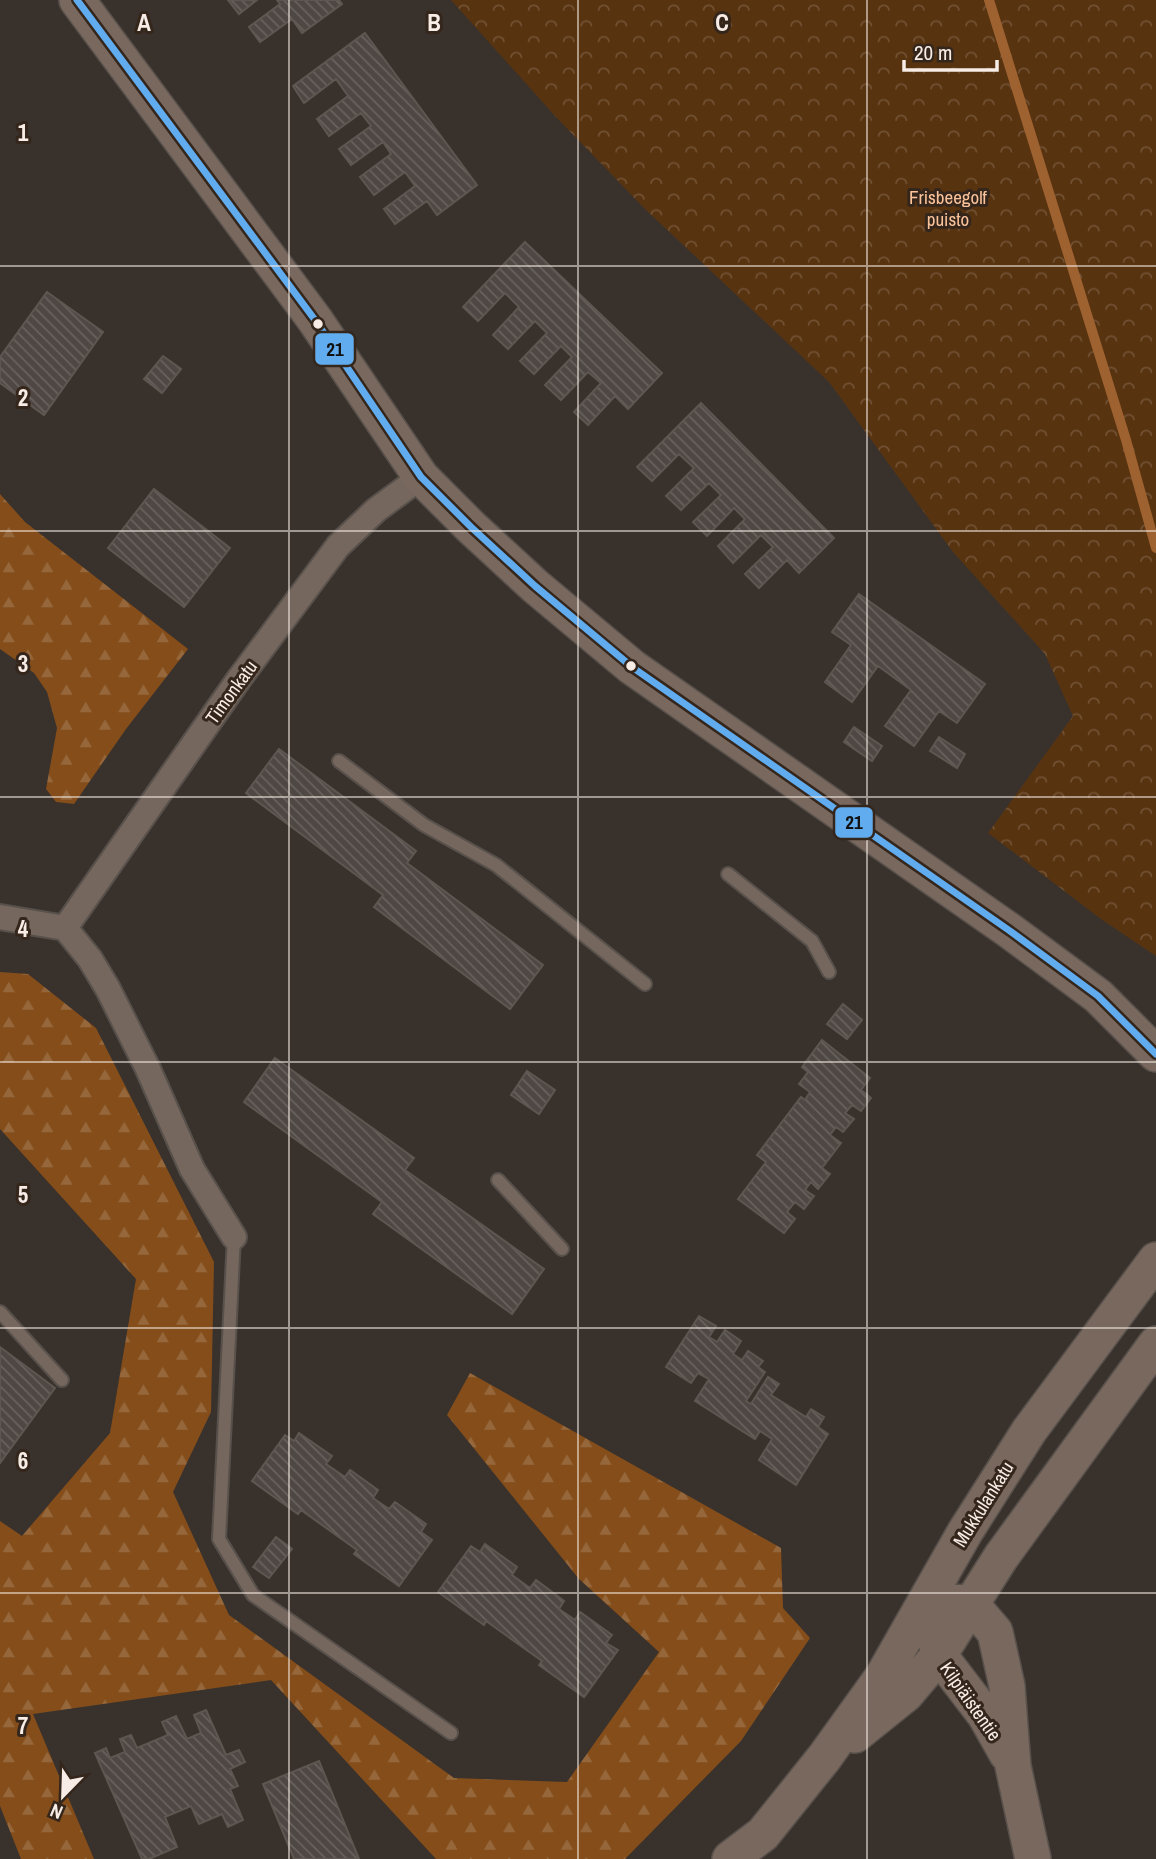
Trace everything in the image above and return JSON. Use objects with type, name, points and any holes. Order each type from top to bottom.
[{"type":"street","points":[[77,0],[315,320],[421,477],[535,586],[632,667],[1010,930],[1098,996],[1156,1054]]},
{"type":"street","name":"Timonkatu","points":[[65,928],[239,679],[338,546],[376,510],[421,477]]},
{"type":"street","points":[[0,917],[65,928],[90,959],[148,1069],[192,1169],[234,1237]]},
{"type":"street","points":[[1098,996],[1156,1026]]},
{"type":"street","name":"Mukkulankatu","points":[[730,1859],[763,1834],[824,1758],[883,1676],[965,1532],[1029,1431],[1156,1260]]},
{"type":"street","name":"Mukkulankatu","points":[[824,1758],[874,1722],[906,1694],[939,1655],[970,1603],[1156,1344]]},
{"type":"street","points":[[927,1601],[970,1603]]},
{"type":"street","name":"Kilpiäistentie","points":[[927,1601],[939,1655],[985,1715],[1013,1766]]},
{"type":"street","name":"Kilpiäistentie","points":[[970,1603],[995,1632],[1007,1686],[1013,1766],[1033,1859]]},
{"type":"lane","points":[[340,761],[424,825],[496,865],[645,984]]},
{"type":"lane","points":[[728,874],[812,941],[829,972]]},
{"type":"lane","points":[[498,1180],[562,1249]]},
{"type":"lane","points":[[234,1237],[219,1539],[253,1595],[451,1733]]},
{"type":"lane","points":[[0,1312],[62,1380]]},
{"type":"green space","name":"Frisbeegolf puisto","points":[[451,0],[1156,0],[1156,956],[1101,919],[988,833],[1073,716],[1045,654],[953,552],[829,382],[646,210],[555,116]]},
{"type":"green space","points":[[0,494],[25,522],[188,649],[126,729],[74,804],[56,802],[46,789],[57,728],[47,692],[34,673],[0,649]]},
{"type":"green space","points":[[0,972],[28,974],[96,1028],[214,1262],[211,1412],[173,1492],[229,1615],[454,1778],[567,1782],[659,1652],[579,1579],[447,1415],[470,1373],[781,1548],[783,1608],[810,1638],[741,1741],[625,1859],[436,1859],[271,1680],[33,1714],[94,1859],[21,1859],[0,1806],[0,1521],[22,1536],[110,1433],[136,1279],[0,1129]]},
{"type":"building","points":[[228,0],[257,0],[239,14]]},
{"type":"building","points":[[277,0],[339,0],[342,4],[302,33],[292,19],[260,42],[249,27],[280,4]]},
{"type":"building","points":[[365,33],[477,185],[437,215],[427,201],[395,224],[384,209],[415,186],[405,172],[374,195],[360,177],[391,154],[383,142],[351,165],[339,149],[371,126],[361,113],[329,136],[317,119],[348,96],[336,79],[304,103],[293,86]]},
{"type":"building","points":[[525,242],[662,373],[628,409],[615,396],[588,425],[574,412],[601,383],[588,372],[561,400],[545,385],[572,357],[561,346],[534,374],[520,361],[547,333],[535,321],[508,349],[493,335],[519,307],[505,293],[478,321],[463,307]]},
{"type":"building","points":[[47,292],[103,332],[44,415],[0,383],[0,357]]},
{"type":"building","points":[[163,356],[181,369],[162,393],[144,379]]},
{"type":"building","points":[[701,403],[834,538],[799,573],[787,560],[759,588],[745,574],[773,547],[761,535],[733,563],[718,546],[745,519],[734,508],[707,536],[693,522],[721,495],[709,483],[681,510],[666,496],[694,468],[679,454],[652,481],[637,467]]},
{"type":"building","points":[[154,489],[230,548],[184,607],[108,548]]},
{"type":"building","points":[[859,594],[985,684],[957,723],[939,711],[914,746],[885,726],[911,690],[878,666],[852,702],[825,682],[851,645],[832,632]]},
{"type":"building","points":[[854,727],[882,746],[872,761],[844,742]]},
{"type":"building","points":[[939,737],[965,754],[957,768],[930,751]]},
{"type":"building","points":[[279,749],[416,851],[407,863],[543,965],[510,1009],[374,907],[383,895],[246,793]]},
{"type":"building","points":[[843,1004],[862,1020],[847,1039],[827,1024]]},
{"type":"building","points":[[822,1040],[870,1078],[861,1090],[871,1098],[861,1111],[852,1105],[845,1113],[854,1119],[843,1132],[836,1127],[830,1135],[841,1143],[822,1168],[830,1174],[818,1189],[811,1182],[805,1190],[814,1196],[804,1209],[795,1202],[787,1212],[795,1219],[784,1233],[738,1199],[766,1162],[757,1155],[801,1097],[805,1100],[810,1092],[799,1084],[808,1072],[802,1067]]},
{"type":"building","points":[[275,1058],[414,1158],[405,1170],[544,1269],[512,1314],[373,1214],[382,1202],[244,1102]]},
{"type":"building","points":[[527,1071],[555,1090],[539,1114],[511,1095]]},
{"type":"building","points":[[699,1316],[716,1326],[709,1337],[717,1342],[725,1330],[741,1341],[733,1354],[742,1360],[748,1351],[763,1361],[758,1367],[765,1372],[746,1401],[751,1404],[768,1377],[779,1384],[771,1395],[806,1417],[811,1409],[824,1417],[818,1427],[828,1434],[796,1485],[759,1460],[772,1439],[760,1431],[755,1439],[695,1401],[709,1379],[698,1373],[691,1383],[666,1367]]},
{"type":"building","points":[[0,1347],[55,1388],[0,1463]]},
{"type":"building","points":[[299,1433],[332,1456],[326,1464],[345,1477],[350,1470],[378,1490],[373,1498],[389,1509],[395,1502],[426,1524],[421,1532],[432,1540],[399,1586],[354,1554],[357,1550],[301,1510],[298,1514],[252,1481],[285,1435],[294,1441]]},
{"type":"building","points":[[276,1537],[292,1549],[269,1578],[253,1567]]},
{"type":"building","points":[[485,1544],[517,1567],[512,1575],[530,1588],[536,1580],[564,1601],[559,1609],[575,1620],[580,1612],[612,1635],[606,1643],[618,1650],[584,1697],[539,1665],[542,1661],[486,1621],[484,1625],[438,1592],[471,1546],[480,1552]]},
{"type":"building","points":[[206,1710],[226,1755],[239,1750],[245,1762],[230,1769],[238,1786],[230,1789],[243,1820],[228,1827],[222,1814],[199,1824],[191,1806],[165,1817],[177,1847],[149,1859],[142,1859],[95,1753],[106,1748],[110,1758],[125,1752],[120,1739],[131,1735],[137,1748],[168,1735],[162,1722],[176,1716],[187,1739],[201,1733],[194,1715]]},
{"type":"building","points":[[319,1761],[359,1859],[294,1859],[263,1784]]},
{"type":"waterway","points":[[989,0],[1126,440],[1156,548]]},
{"type":"transit line","name":"21","points":[[77,0],[315,320],[421,477],[471,527],[535,586],[632,667],[1010,931],[1098,996],[1156,1054]]}]
